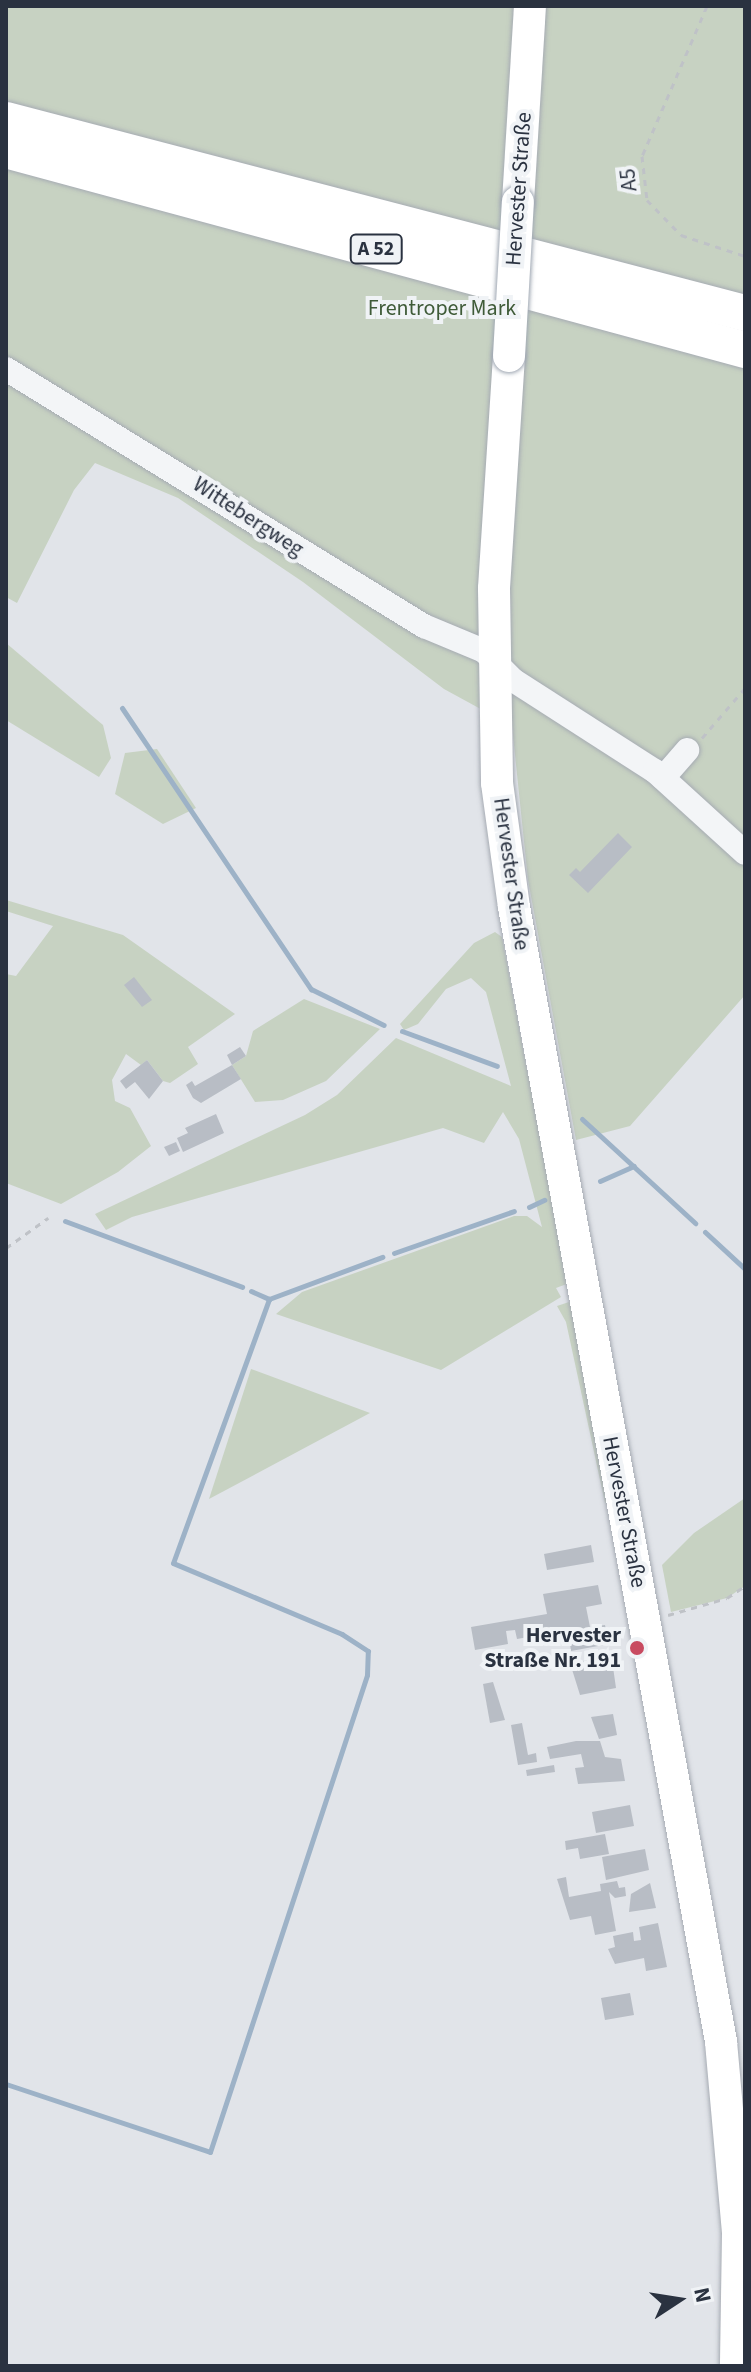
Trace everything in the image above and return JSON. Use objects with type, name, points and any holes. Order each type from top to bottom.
[{"type":"highway","name":"A 52","points":[[6,120],[745,313]]},
{"type":"highway","name":"A 52","points":[[6,150],[745,350]]},
{"type":"main road","name":"Hervester Straße","points":[[530,6],[493,659],[497,783],[514,907],[721,2042],[738,2234],[736,2366]]},
{"type":"street","name":"Wittebergweg","points":[[6,369],[411,618],[493,659]]},
{"type":"street","points":[[493,659],[513,680],[663,778],[745,853]]},
{"type":"street","points":[[663,778],[687,750]]},
{"type":"path","name":"A5","points":[[707,6],[642,156],[647,200],[681,235],[745,256]]},
{"type":"path","points":[[687,750],[720,721],[745,688]]},
{"type":"path","points":[[6,1248],[48,1218]]},
{"type":"path","points":[[666,1617],[727,1598],[745,1586]]},
{"type":"path","points":[[663,1602],[668,1625]]},
{"type":"green space","name":"Frentroper Mark","points":[[6,6],[745,6],[745,995],[630,1126],[576,1140],[528,880],[512,726],[444,689],[303,582],[178,498],[95,463],[74,490],[17,603],[6,597]]},
{"type":"green space","points":[[6,643],[103,725],[111,758],[99,777],[6,720]]},
{"type":"green space","points":[[157,749],[196,808],[163,824],[115,794],[125,753]]},
{"type":"green space","points":[[6,900],[123,935],[235,1014],[188,1047],[198,1064],[170,1083],[163,1081],[147,1060],[141,1065],[126,1054],[112,1080],[115,1101],[130,1108],[151,1146],[118,1172],[61,1204],[6,1183],[6,974],[16,976],[53,926],[6,911]]},
{"type":"green space","points":[[495,932],[502,937],[528,1075],[537,1086],[572,1282],[556,1288],[561,1297],[441,1370],[276,1314],[302,1292],[514,1216],[527,1216],[542,1227],[519,1139],[503,1112],[484,1143],[443,1128],[132,1217],[106,1230],[95,1214],[305,1115],[337,1095],[396,1038],[511,1086],[486,992],[471,978],[446,989],[418,1024],[404,1030],[400,1024],[474,943]]},
{"type":"green space","points":[[304,999],[380,1029],[326,1081],[283,1100],[255,1102],[232,1065],[246,1056],[253,1031]]},
{"type":"green space","points":[[569,1302],[577,1314],[610,1502],[605,1503],[566,1322],[557,1306]]},
{"type":"green space","points":[[251,1369],[370,1413],[209,1499]]},
{"type":"green space","points":[[745,1498],[745,1586],[727,1598],[671,1612],[662,1565],[694,1533]]},
{"type":"building","points":[[618,833],[632,847],[588,893],[569,875],[576,868],[580,872]]},
{"type":"building","points":[[134,977],[152,1000],[142,1007],[124,985]]},
{"type":"building","points":[[240,1047],[246,1056],[232,1065],[227,1055]]},
{"type":"building","points":[[147,1060],[163,1081],[149,1099],[135,1082],[126,1089],[120,1081]]},
{"type":"building","points":[[232,1065],[241,1079],[201,1103],[193,1098],[186,1085],[192,1081],[195,1086]]},
{"type":"building","points":[[216,1114],[224,1133],[183,1152],[177,1138],[188,1133],[185,1128]]},
{"type":"building","points":[[176,1142],[180,1151],[169,1156],[164,1147]]},
{"type":"building","points":[[591,1545],[594,1562],[547,1570],[544,1554]]},
{"type":"building","points":[[598,1585],[602,1604],[586,1607],[590,1627],[605,1625],[609,1644],[571,1651],[568,1630],[517,1639],[515,1630],[506,1631],[508,1644],[475,1650],[471,1627],[547,1614],[543,1594]]},
{"type":"building","points":[[589,1660],[591,1670],[613,1667],[616,1688],[580,1695],[570,1663]]},
{"type":"building","points":[[493,1682],[505,1720],[490,1723],[483,1684]]},
{"type":"building","points":[[613,1714],[617,1735],[599,1739],[591,1717]]},
{"type":"building","points":[[522,1723],[528,1755],[536,1753],[537,1762],[518,1765],[511,1725]]},
{"type":"building","points":[[576,1741],[600,1741],[605,1757],[621,1759],[625,1781],[578,1784],[575,1768],[584,1767],[581,1754],[550,1759],[547,1747]]},
{"type":"building","points":[[554,1765],[555,1772],[527,1776],[526,1770]]},
{"type":"building","points":[[630,1805],[634,1826],[596,1833],[592,1812]]},
{"type":"building","points":[[605,1834],[609,1854],[580,1859],[578,1848],[566,1850],[565,1841]]},
{"type":"building","points":[[645,1849],[649,1870],[606,1880],[602,1857]]},
{"type":"building","points":[[566,1877],[569,1897],[601,1891],[600,1884],[617,1881],[619,1888],[625,1887],[626,1896],[615,1898],[609,1892],[616,1931],[595,1935],[591,1916],[570,1920],[557,1879]]},
{"type":"building","points":[[650,1883],[656,1908],[629,1912],[631,1894]]},
{"type":"building","points":[[658,1923],[667,1967],[646,1971],[644,1958],[615,1964],[608,1949],[615,1947],[613,1936],[633,1932],[634,1941],[641,1940],[639,1927]]},
{"type":"building","points":[[630,1993],[634,2015],[605,2020],[601,1998]]},
{"type":"waterway","points":[[122,708],[311,989],[384,1025]]},
{"type":"waterway","points":[[402,1031],[497,1066]]},
{"type":"waterway","points":[[582,1119],[695,1223]]},
{"type":"waterway","points":[[600,1181],[634,1166]]},
{"type":"waterway","points":[[529,1207],[544,1200]]},
{"type":"waterway","points":[[394,1253],[514,1211]]},
{"type":"waterway","points":[[65,1221],[242,1287]]},
{"type":"waterway","points":[[705,1232],[745,1269]]},
{"type":"waterway","points":[[6,2084],[210,2152],[367,1675],[368,1651],[342,1634],[173,1563],[269,1299],[382,1257]]},
{"type":"waterway","points":[[251,1291],[269,1299]]},
{"type":"place","name":"Hervester Straße Nr. 191","points":[[637,1648]]}]
